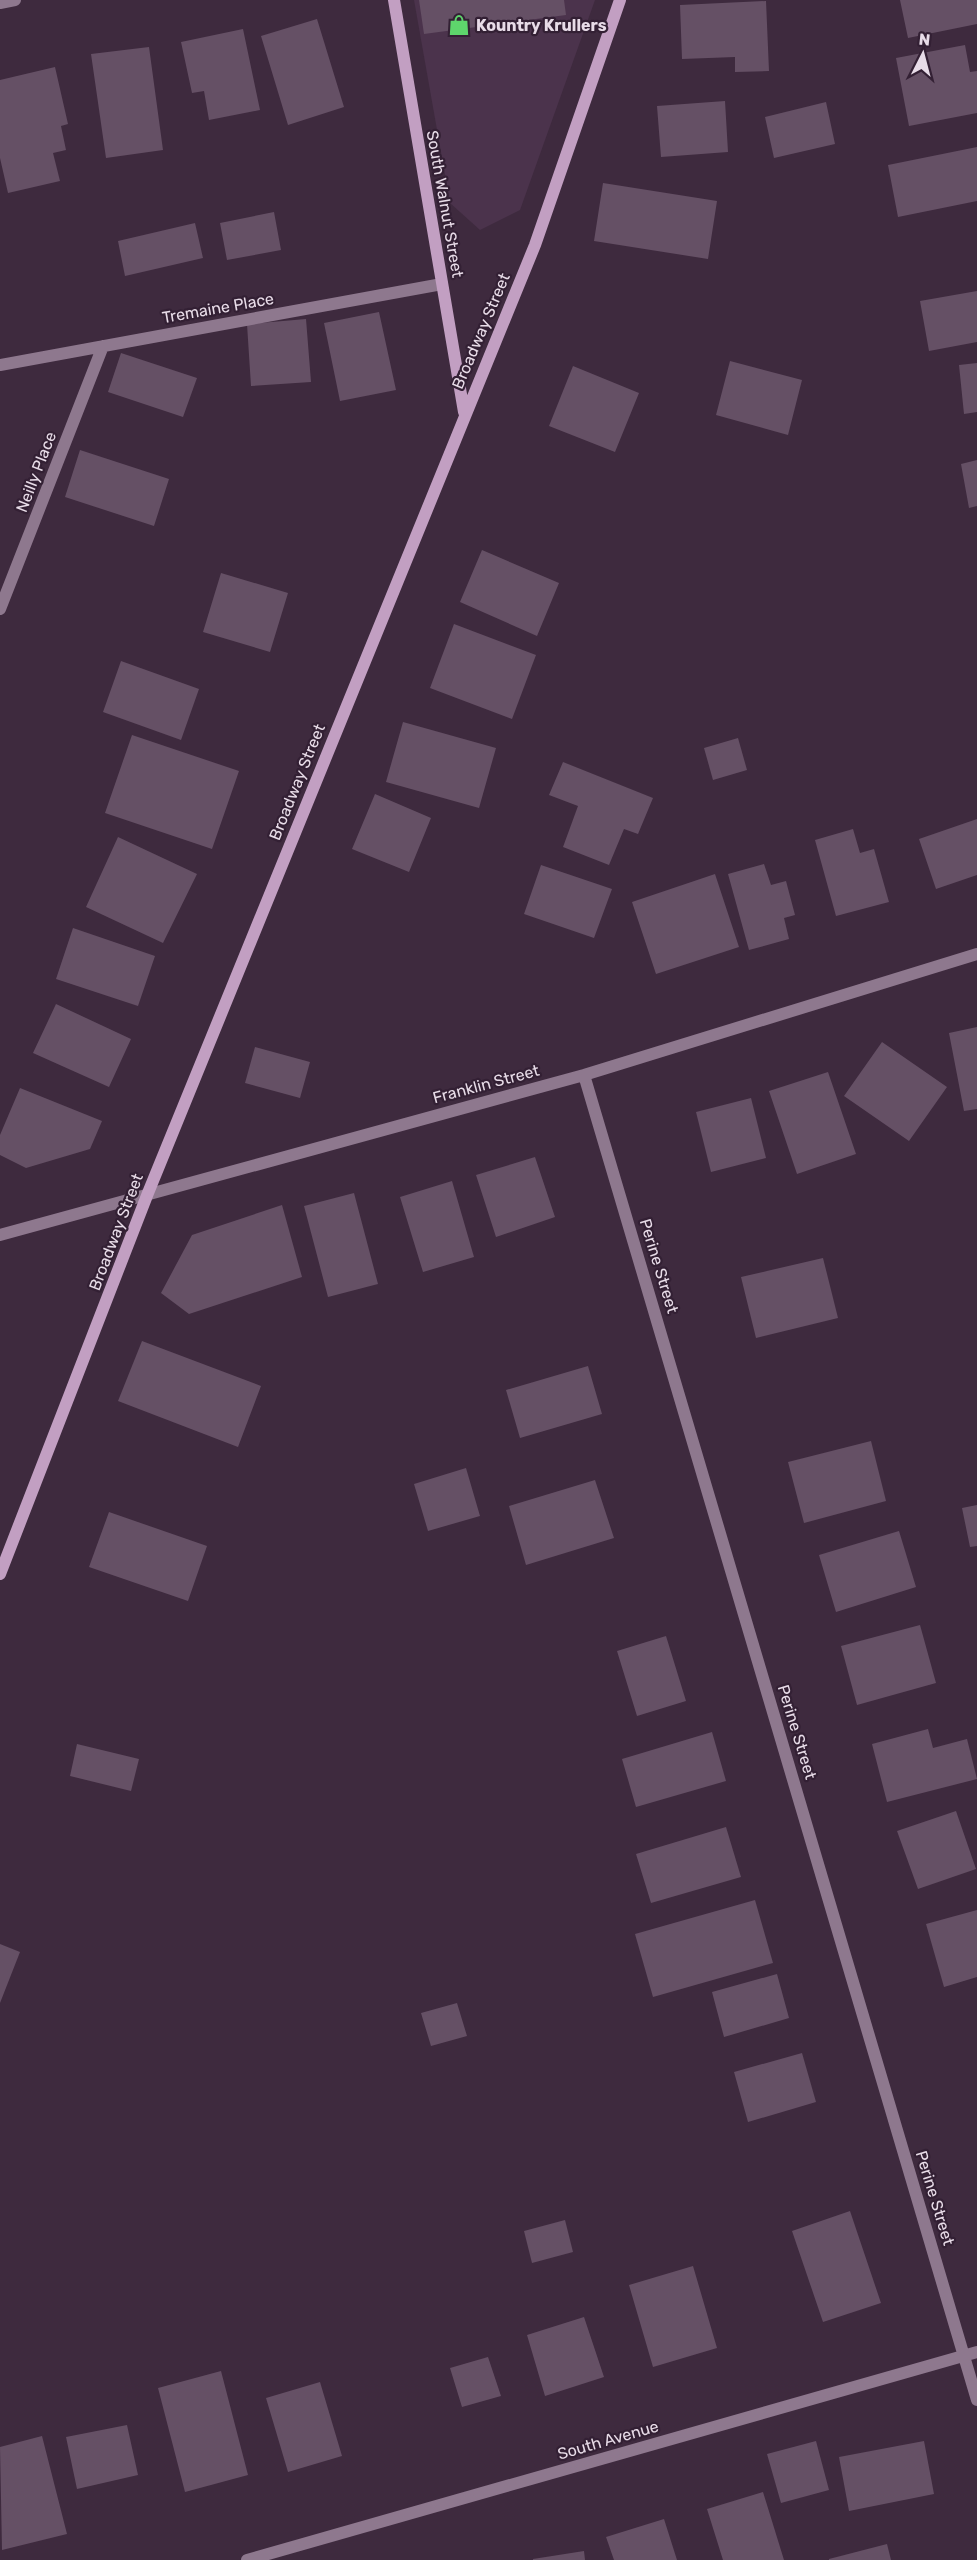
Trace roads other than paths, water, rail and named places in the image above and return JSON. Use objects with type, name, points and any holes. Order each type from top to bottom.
[{"type":"street","points":[[0,3],[15,0]]},
{"type":"street","name":"South Walnut Street","points":[[394,0],[464,413]]},
{"type":"street","name":"Broadway Street","points":[[0,1574],[148,1193],[464,413],[535,245],[620,0]]},
{"type":"street","name":"Tremaine Place","points":[[0,365],[442,284]]},
{"type":"street","name":"Neilly Place","points":[[0,609],[103,346]]},
{"type":"street","name":"Franklin Street","points":[[0,1235],[584,1075],[977,954]]},
{"type":"street","name":"Perine Street","points":[[584,1075],[971,2354],[977,2400]]},
{"type":"street","name":"South Avenue","points":[[247,2560],[971,2354]]},
{"type":"place","name":"Kountry Krullers","points":[[459,25]]}]
